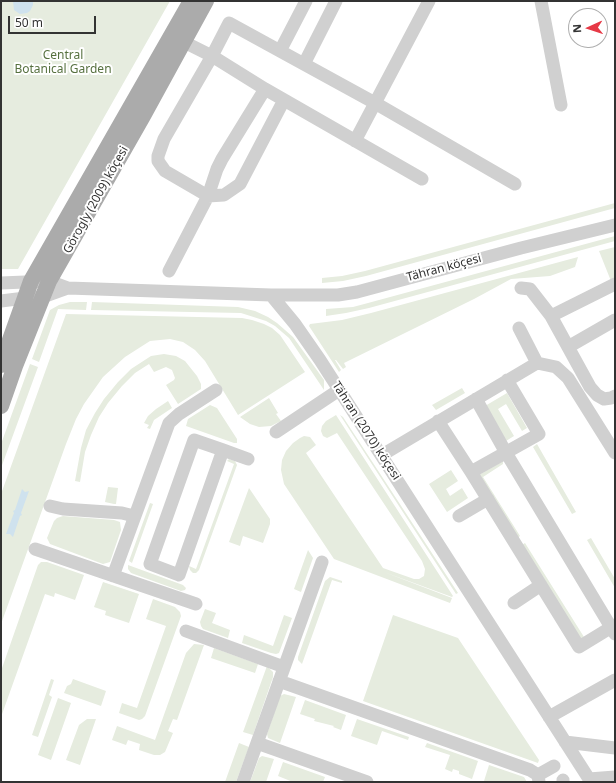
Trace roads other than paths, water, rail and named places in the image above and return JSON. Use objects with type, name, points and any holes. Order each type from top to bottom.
[{"type":"main road","name":"Görogly (2009) köçesi","points":[[1,365],[31,281],[191,1]]},
{"type":"main road","name":"Görogly (2009) köçesi","points":[[1,406],[49,281],[206,1]]},
{"type":"street","points":[[280,52],[306,1]]},
{"type":"street","points":[[304,64],[336,1]]},
{"type":"street","points":[[355,141],[429,1]]},
{"type":"street","points":[[541,1],[561,105]]},
{"type":"street","points":[[284,100],[240,184],[224,195],[208,196],[166,172],[158,162],[158,156],[164,139],[212,56],[229,23],[375,103],[515,184]]},
{"type":"street","points":[[184,42],[212,56],[265,89],[422,179]]},
{"type":"street","points":[[168,271],[208,196],[222,159],[265,89]]},
{"type":"street","name":"Tähran köçesi","points":[[271,295],[321,296],[357,292],[615,225]]},
{"type":"street","points":[[1,283],[49,281],[68,288],[271,295]]},
{"type":"street","points":[[550,316],[615,284]]},
{"type":"street","points":[[1,302],[43,297],[68,288]]},
{"type":"street","points":[[521,288],[530,289],[550,316],[590,387],[597,395],[604,399],[615,396]]},
{"type":"street","name":"Tähran (2070) köçesi","points":[[271,295],[320,360],[590,780]]},
{"type":"street","points":[[568,347],[615,320]]},
{"type":"street","points":[[519,328],[537,363]]},
{"type":"street","points":[[382,455],[537,363],[556,367],[568,378],[615,453]]},
{"type":"street","points":[[471,472],[505,451],[539,434],[507,380]]},
{"type":"street","points":[[113,576],[169,423],[178,414],[216,390]]},
{"type":"street","points":[[276,432],[339,390]]},
{"type":"street","points":[[438,421],[579,647],[614,629],[505,451],[476,399]]},
{"type":"street","points":[[223,450],[179,575],[150,564],[194,440],[223,450],[248,459]]},
{"type":"street","points":[[460,516],[488,499]]},
{"type":"street","points":[[50,506],[63,509],[122,513],[134,516]]},
{"type":"street","points":[[35,548],[196,604]]},
{"type":"street","points":[[243,782],[322,562]]},
{"type":"street","points":[[514,603],[541,585]]},
{"type":"street","points":[[186,631],[284,667]]},
{"type":"street","points":[[549,717],[615,680]]},
{"type":"street","points":[[279,681],[530,770],[539,779],[554,766]]},
{"type":"street","points":[[566,742],[615,748]]},
{"type":"street","points":[[257,743],[367,782]]},
{"type":"street","points":[[590,780],[615,777]]},
{"type":"water","points":[[13,1],[33,1],[33,5],[30,11],[20,14],[14,10]]},
{"type":"water","points":[[22,489],[25,492],[29,491],[21,513],[22,515],[20,516],[13,537],[10,534],[6,534]]},
{"type":"park label","name":"Central Botanical Garden","points":[[63,63]]}]
